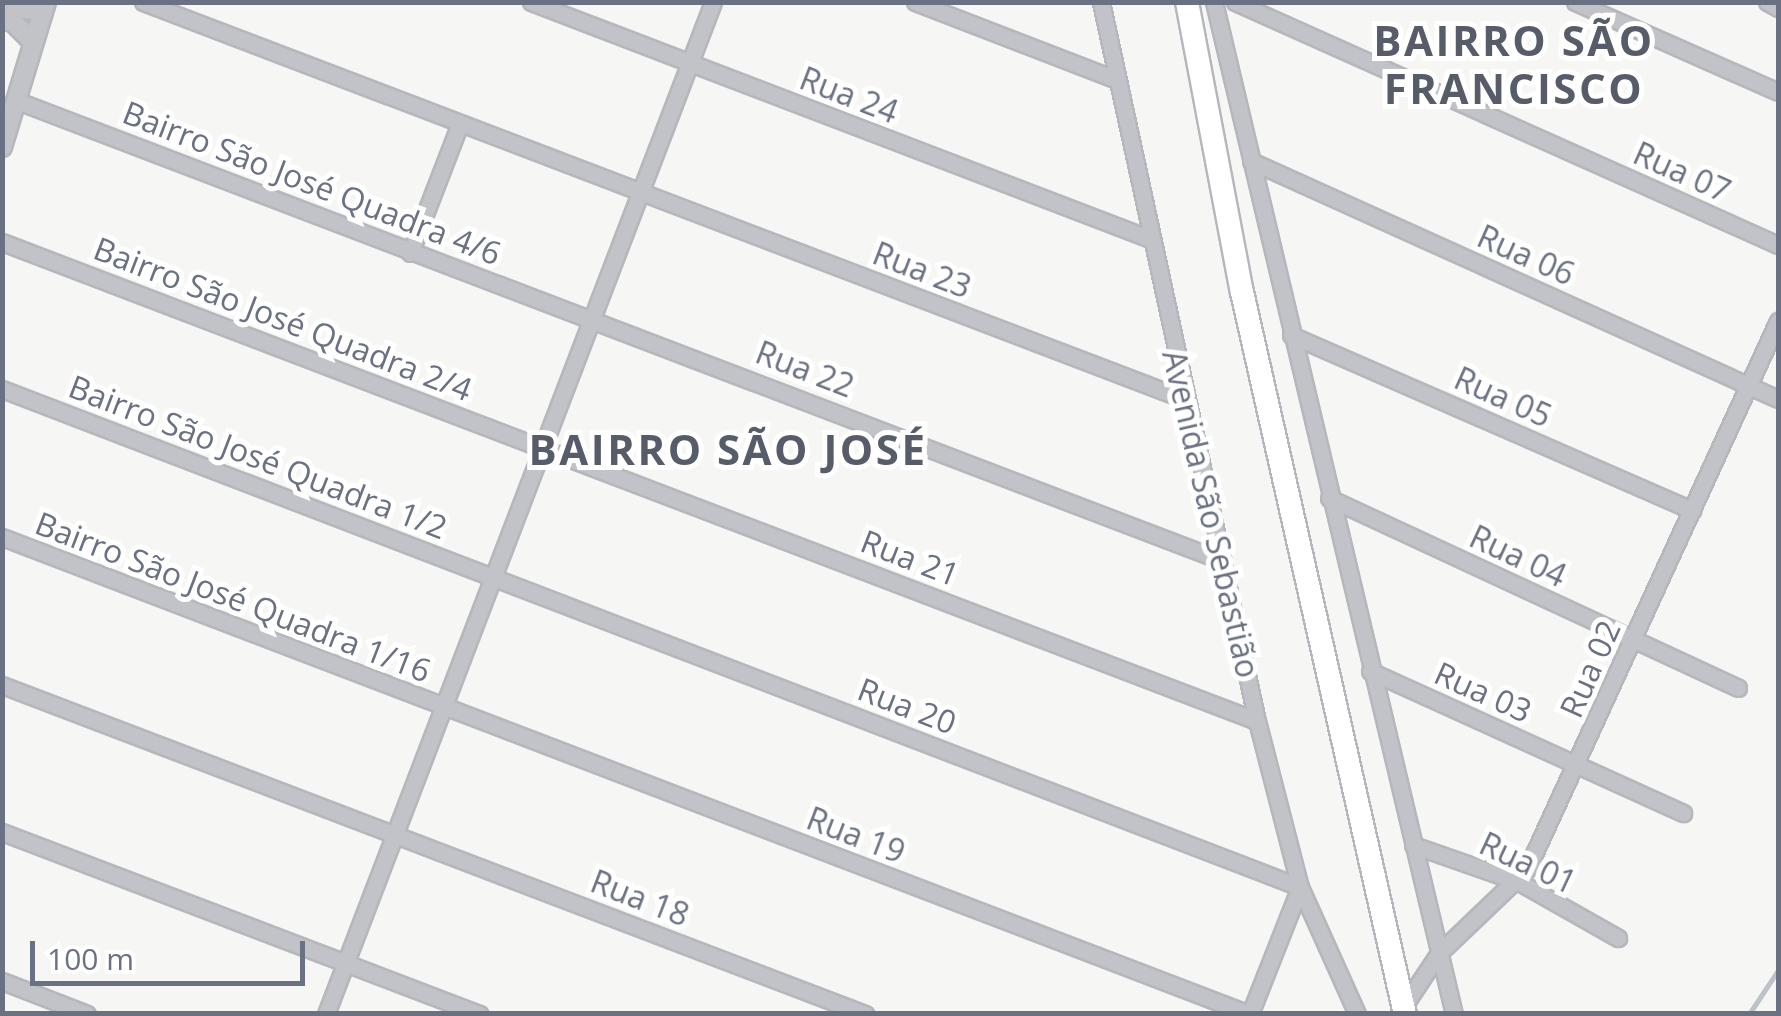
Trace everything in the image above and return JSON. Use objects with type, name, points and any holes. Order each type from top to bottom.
[{"type":"main road","points":[[1188,2],[1242,292],[1404,1010]]},
{"type":"street","name":"Rua 23","points":[[144,2],[460,126],[1187,400]]},
{"type":"street","name":"Rua 24","points":[[530,2],[1148,238]]},
{"type":"street","points":[[326,1014],[712,2]]},
{"type":"street","points":[[916,2],[1115,79]]},
{"type":"street","name":"Avenida São Sebastião","points":[[1101,2],[1148,238],[1256,721],[1300,887],[1351,1011]]},
{"type":"street","points":[[1214,2],[1454,1014]]},
{"type":"street","name":"Rua 07","points":[[1235,2],[1778,245]]},
{"type":"street","points":[[1575,2],[1778,92]]},
{"type":"street","points":[[1767,2],[1778,8]]},
{"type":"street","points":[[2,6],[45,7],[2,147]]},
{"type":"street","points":[[2,21],[12,21],[34,42]]},
{"type":"street","name":"Bairro São José Quadra 4/6","points":[[15,100],[410,252],[590,315]]},
{"type":"street","points":[[410,252],[460,126]]},
{"type":"street","name":"Rua 06","points":[[1251,160],[1778,400]]},
{"type":"street","name":"Bairro São José Quadra 2/4","points":[[2,242],[544,447]]},
{"type":"street","name":"Rua 22","points":[[590,315],[1223,561]]},
{"type":"street","name":"Rua 02","points":[[1404,1010],[1439,953],[1519,882],[1577,764],[1778,321]]},
{"type":"street","name":"Rua 05","points":[[1291,335],[1692,510]]},
{"type":"street","name":"Bairro São José Quadra 1/2","points":[[2,389],[494,577]]},
{"type":"street","name":"Rua 21","points":[[544,447],[1256,721]]},
{"type":"street","name":"Rua 04","points":[[1329,498],[1738,688]]},
{"type":"street","name":"Bairro São José Quadra 1/16","points":[[2,537],[443,709]]},
{"type":"street","name":"Rua 20","points":[[494,577],[1300,887]]},
{"type":"street","name":"Rua 03","points":[[1370,671],[1682,812]]},
{"type":"street","name":"Rua 18","points":[[2,685],[865,1014]]},
{"type":"street","name":"Rua 19","points":[[443,709],[1250,1014]]},
{"type":"street","points":[[2,832],[480,1014]]},
{"type":"street","name":"Rua 01","points":[[1413,844],[1519,882],[1618,938]]},
{"type":"street","points":[[1250,1014],[1300,887]]},
{"type":"street","points":[[2,981],[87,1014]]},
{"type":"waterway","points":[[1749,1014],[1778,970]]},
{"type":"district","name":"BAIRRO SÃO FRANCISCO","points":[[1514,64]]},
{"type":"district","name":"BAIRRO SÃO JOSÉ","points":[[728,449]]}]
